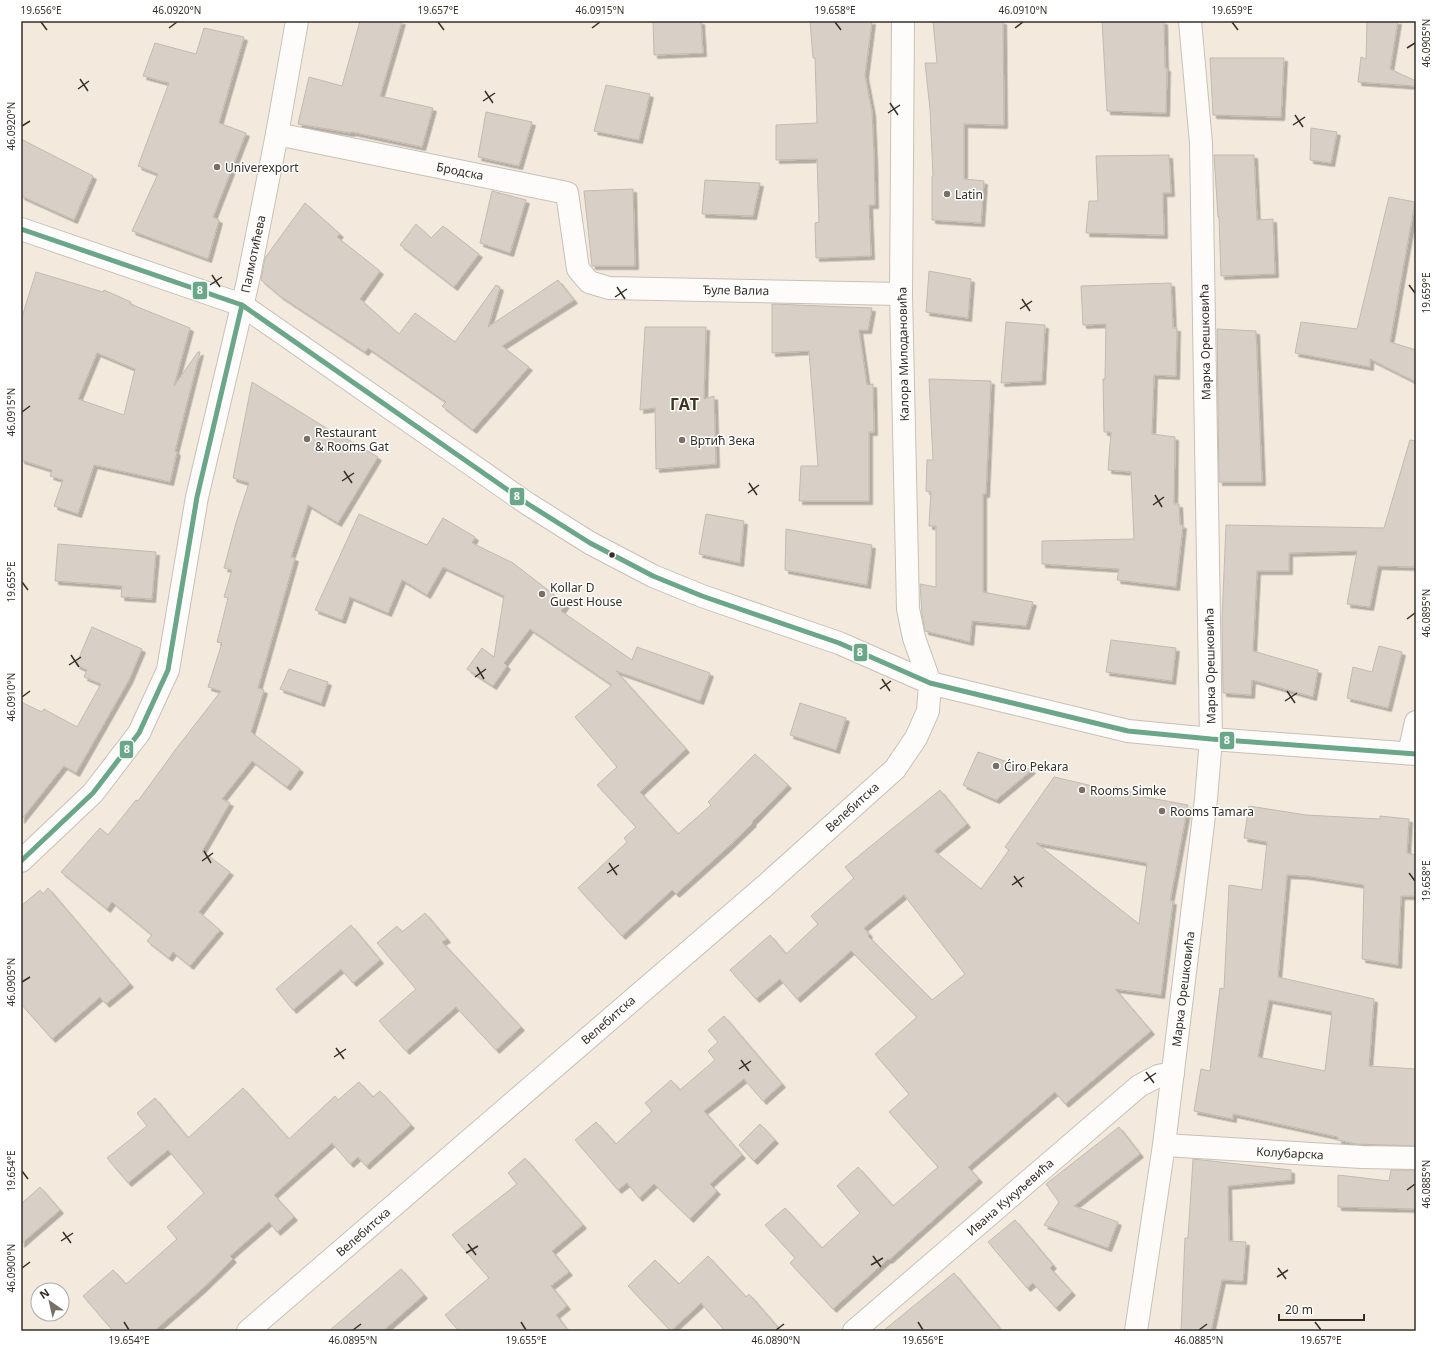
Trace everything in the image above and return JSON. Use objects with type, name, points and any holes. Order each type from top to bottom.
[{"type":"street","name":"Палмотићева","points":[[21,861],[93,793],[139,733],[168,670],[197,497],[242,305],[278,134],[297,21]]},
{"type":"street","name":"Калора Милодановића","points":[[903,21],[901,294],[908,609],[914,638],[930,683]]},
{"type":"street","name":"Марка Орешковића","points":[[1136,1331],[1164,1146],[1206,799],[1211,740],[1201,143],[1190,21]]},
{"type":"street","name":"Бродска","points":[[278,134],[567,193],[578,269]]},
{"type":"street","points":[[21,228],[242,305],[528,504],[590,543],[653,576],[702,596],[839,643],[930,683],[1128,731],[1211,740],[1412,754],[1416,722]]},
{"type":"street","name":"Ђуле Валиа","points":[[578,269],[589,282],[609,288],[901,294]]},
{"type":"street","name":"Велебитска","points":[[248,1331],[766,884],[895,769],[916,738],[928,711],[930,683]]},
{"type":"street","name":"Ивана Кукуљевића","points":[[854,1331],[1139,1086],[1158,1076],[1173,1073]]},
{"type":"street","name":"Колубарска","points":[[1164,1146],[1362,1157],[1416,1158]]},
{"type":"building","points":[[360,21],[402,21],[380,96],[433,108],[422,147],[352,132],[298,124],[309,77],[342,86]]},
{"type":"building","points":[[653,21],[701,21],[703,53],[654,55]]},
{"type":"building","points":[[810,21],[872,21],[865,75],[872,112],[874,157],[875,205],[869,205],[871,256],[816,258],[815,223],[819,222],[817,159],[776,160],[776,125],[817,123],[815,58],[813,58]]},
{"type":"building","points":[[933,21],[1003,21],[1004,125],[964,124],[964,179],[984,181],[981,223],[932,220],[933,176],[930,109],[925,63],[937,63]]},
{"type":"building","points":[[1102,21],[1164,21],[1165,68],[1167,68],[1166,113],[1107,111]]},
{"type":"building","points":[[1367,21],[1398,21],[1390,69],[1416,81],[1416,86],[1358,82],[1361,57],[1366,59]]},
{"type":"building","points":[[204,28],[244,37],[219,123],[246,133],[213,217],[219,220],[208,259],[132,231],[158,174],[138,166],[169,83],[143,76],[155,43],[196,54]]},
{"type":"building","points":[[1210,58],[1284,58],[1281,117],[1213,115]]},
{"type":"building","points":[[606,85],[650,94],[639,140],[594,131]]},
{"type":"building","points":[[486,112],[532,122],[519,166],[478,157]]},
{"type":"building","points":[[1311,128],[1337,132],[1331,163],[1310,160]]},
{"type":"building","points":[[21,139],[93,176],[74,220],[21,196]]},
{"type":"building","points":[[1169,155],[1171,193],[1163,193],[1164,235],[1086,233],[1089,201],[1098,201],[1096,156]]},
{"type":"building","points":[[1214,155],[1254,155],[1257,220],[1273,219],[1275,274],[1221,276],[1219,217]]},
{"type":"building","points":[[705,180],[760,183],[753,216],[702,214]]},
{"type":"building","points":[[633,189],[635,266],[592,266],[584,191]]},
{"type":"building","points":[[492,191],[526,200],[510,253],[480,243]]},
{"type":"building","points":[[1389,197],[1415,202],[1390,342],[1416,350],[1416,382],[1370,359],[1370,367],[1295,353],[1301,322],[1357,329]]},
{"type":"building","points":[[305,203],[340,234],[337,237],[380,271],[360,299],[399,334],[415,313],[455,342],[496,285],[500,287],[488,327],[558,280],[574,300],[502,346],[529,367],[473,430],[442,406],[446,402],[368,348],[365,352],[280,296],[261,280],[265,258]]},
{"type":"building","points":[[416,224],[431,238],[443,226],[479,254],[454,287],[400,245]]},
{"type":"building","points":[[929,271],[971,279],[968,318],[926,312]]},
{"type":"building","points":[[36,272],[103,292],[104,290],[131,302],[130,304],[190,328],[174,386],[198,352],[200,352],[175,451],[177,452],[170,482],[94,465],[78,514],[54,506],[63,480],[50,476],[52,470],[21,460],[21,320]],"holes":[[[97,353],[135,369],[124,415],[78,399]]]},
{"type":"building","points":[[1171,283],[1173,328],[1177,328],[1176,376],[1154,375],[1152,434],[1175,437],[1174,504],[1179,504],[1180,525],[1183,525],[1176,587],[1117,580],[1119,569],[1042,564],[1042,541],[1134,539],[1131,472],[1108,470],[1111,432],[1104,432],[1103,379],[1105,379],[1106,324],[1083,325],[1081,286]]},
{"type":"building","points":[[772,304],[872,308],[868,330],[859,330],[867,385],[873,384],[874,432],[869,432],[869,501],[799,501],[801,466],[818,466],[809,351],[772,353]]},
{"type":"building","points":[[1006,322],[1045,325],[1042,381],[1001,383]]},
{"type":"building","points":[[645,327],[706,327],[704,399],[714,396],[716,464],[656,469],[655,408],[640,410]]},
{"type":"building","points":[[1217,329],[1256,331],[1262,482],[1219,482]]},
{"type":"building","points":[[929,379],[991,381],[986,494],[983,494],[983,592],[1033,602],[1026,626],[972,621],[970,642],[925,631],[922,614],[920,584],[936,587],[936,526],[929,526],[931,492],[926,491],[927,460],[933,460]]},
{"type":"building","points":[[252,382],[344,439],[345,438],[378,457],[338,523],[308,505],[291,557],[295,558],[258,688],[264,690],[251,732],[300,769],[287,787],[252,761],[222,799],[230,803],[202,851],[230,872],[199,912],[220,930],[190,966],[173,952],[169,958],[147,941],[152,935],[112,902],[107,909],[61,872],[100,828],[108,835],[136,800],[138,801],[221,691],[208,687],[222,643],[217,642],[228,598],[224,597],[232,570],[224,568],[249,483],[233,478]]},
{"type":"building","points":[[1410,440],[1416,441],[1416,567],[1378,566],[1370,607],[1347,604],[1357,551],[1289,553],[1289,571],[1257,571],[1253,651],[1318,670],[1313,697],[1252,680],[1251,695],[1223,693],[1222,620],[1226,525],[1384,528]]},
{"type":"building","points":[[359,514],[427,545],[443,518],[475,537],[472,543],[513,563],[566,604],[561,611],[632,660],[637,647],[710,673],[700,701],[616,671],[686,749],[640,792],[678,834],[711,805],[708,802],[755,754],[788,785],[752,822],[753,823],[727,848],[676,894],[672,890],[622,936],[578,888],[627,842],[624,838],[636,827],[597,785],[617,767],[575,717],[612,685],[530,629],[504,663],[507,666],[493,686],[467,669],[482,648],[494,657],[504,596],[443,567],[427,595],[402,580],[388,613],[350,597],[342,620],[315,610]]},
{"type":"building","points":[[706,514],[744,521],[740,563],[699,554]]},
{"type":"building","points":[[786,529],[872,545],[867,585],[785,570]]},
{"type":"building","points":[[58,544],[156,552],[152,599],[121,597],[122,586],[55,581]]},
{"type":"building","points":[[92,627],[142,649],[129,680],[76,773],[64,766],[21,820],[21,702],[42,712],[44,709],[77,727],[101,684],[84,677],[87,670],[76,665]]},
{"type":"building","points":[[1111,640],[1176,648],[1172,681],[1106,672]]},
{"type":"building","points":[[1379,646],[1402,652],[1388,708],[1347,698],[1353,667],[1372,672]]},
{"type":"building","points":[[289,669],[328,682],[321,703],[280,689]]},
{"type":"building","points":[[800,703],[846,718],[836,750],[790,735]]},
{"type":"building","points":[[978,752],[1032,770],[996,800],[963,785]]},
{"type":"building","points":[[1054,777],[1110,790],[1114,786],[1145,797],[1188,805],[1170,901],[1173,901],[1161,995],[1115,989],[1151,1031],[1065,1104],[1055,1092],[968,1167],[979,1179],[833,1309],[790,1263],[795,1258],[765,1225],[785,1208],[822,1248],[860,1213],[837,1186],[858,1167],[893,1206],[938,1167],[889,1112],[909,1094],[875,1054],[917,1017],[851,951],[797,999],[780,979],[756,999],[730,970],[770,935],[786,954],[818,924],[811,916],[854,878],[845,867],[940,790],[967,824],[934,851],[981,889],[1009,850],[1005,847]],"holes":[[[1036,843],[1147,863],[1139,924]],[[904,895],[965,974],[932,1000],[868,936],[869,934],[864,928]]]},
{"type":"building","points":[[1249,806],[1306,815],[1380,819],[1380,816],[1409,819],[1407,853],[1416,855],[1416,896],[1401,896],[1398,965],[1362,959],[1364,885],[1306,876],[1287,875],[1278,977],[1374,999],[1369,1066],[1416,1069],[1416,1146],[1356,1144],[1338,1140],[1338,1137],[1233,1114],[1233,1119],[1194,1111],[1201,1069],[1210,1071],[1220,988],[1224,989],[1229,885],[1262,890],[1267,842],[1244,838]],"holes":[[[1269,1000],[1332,1012],[1325,1071],[1258,1057]]]},
{"type":"building","points":[[48,888],[130,984],[106,1004],[100,997],[52,1039],[21,1004],[21,906],[40,890],[43,894]]},
{"type":"building","points":[[425,913],[447,939],[442,942],[521,1027],[496,1050],[456,1007],[406,1051],[379,1021],[416,989],[377,943],[397,926],[402,932]]},
{"type":"building","points":[[351,925],[380,960],[353,983],[341,969],[293,1010],[276,989]]},
{"type":"building","points":[[724,1016],[782,1084],[763,1101],[744,1079],[704,1111],[742,1155],[710,1184],[717,1191],[690,1219],[654,1184],[639,1198],[627,1183],[618,1190],[575,1140],[596,1122],[616,1144],[652,1111],[645,1103],[671,1080],[680,1090],[715,1060],[708,1051],[718,1042],[708,1030]]},
{"type":"building","points":[[359,1082],[373,1097],[380,1091],[411,1125],[366,1166],[358,1157],[350,1164],[332,1143],[274,1195],[294,1217],[277,1232],[269,1222],[230,1256],[233,1259],[202,1289],[154,1331],[113,1331],[83,1296],[113,1270],[126,1284],[177,1239],[167,1227],[204,1193],[168,1150],[128,1183],[107,1158],[147,1126],[137,1113],[155,1098],[188,1138],[243,1088],[289,1139],[335,1096],[338,1100]]},
{"type":"building","points":[[760,1124],[775,1140],[754,1161],[739,1145]]},
{"type":"building","points":[[1119,1127],[1140,1154],[1074,1206],[1118,1222],[1108,1248],[1044,1225],[1059,1202],[1046,1184]]},
{"type":"building","points":[[525,1158],[583,1225],[552,1251],[569,1272],[551,1286],[567,1306],[556,1315],[568,1331],[459,1331],[445,1315],[489,1278],[452,1235],[517,1184],[508,1173]]},
{"type":"building","points":[[1193,1159],[1291,1170],[1291,1180],[1228,1186],[1229,1241],[1246,1242],[1243,1281],[1222,1280],[1211,1331],[1181,1331],[1185,1238],[1188,1238]]},
{"type":"building","points":[[1391,1170],[1416,1170],[1416,1209],[1338,1207],[1338,1175],[1389,1181]]},
{"type":"building","points":[[40,1187],[60,1210],[21,1244],[21,1204]]},
{"type":"building","points":[[1015,1220],[1053,1265],[1050,1268],[1072,1292],[1056,1308],[1033,1283],[1027,1288],[988,1242]]},
{"type":"building","points":[[708,1256],[746,1297],[749,1294],[781,1331],[725,1331],[701,1303],[671,1331],[628,1286],[655,1260],[679,1284]]},
{"type":"building","points":[[401,1269],[424,1295],[383,1331],[329,1331]]},
{"type":"building","points":[[954,1273],[1002,1331],[883,1331]]},
{"type":"transit line","name":"8","points":[[21,229],[242,305],[528,504],[590,543],[653,576],[702,596],[839,643],[930,683],[1128,731],[1211,739],[1416,754]]},
{"type":"transit line","name":"8","points":[[21,861],[93,793],[139,733],[168,670],[197,497],[242,305]]},
{"type":"place","name":"Univerexport","points":[[217,167]]},
{"type":"place","name":"Latin","points":[[947,194]]},
{"type":"place","name":"Restaurant & Rooms Gat","points":[[307,439]]},
{"type":"place","name":"Вртић Зека","points":[[682,440]]},
{"type":"place","name":"Kollar D Guest House","points":[[542,594]]},
{"type":"place","name":"Ćiro Pekara","points":[[996,766]]},
{"type":"place","name":"Rooms Simke","points":[[1082,790]]},
{"type":"place","name":"Rooms Tamara","points":[[1162,811]]},
{"type":"district","name":"ГАТ","points":[[685,404]]}]
